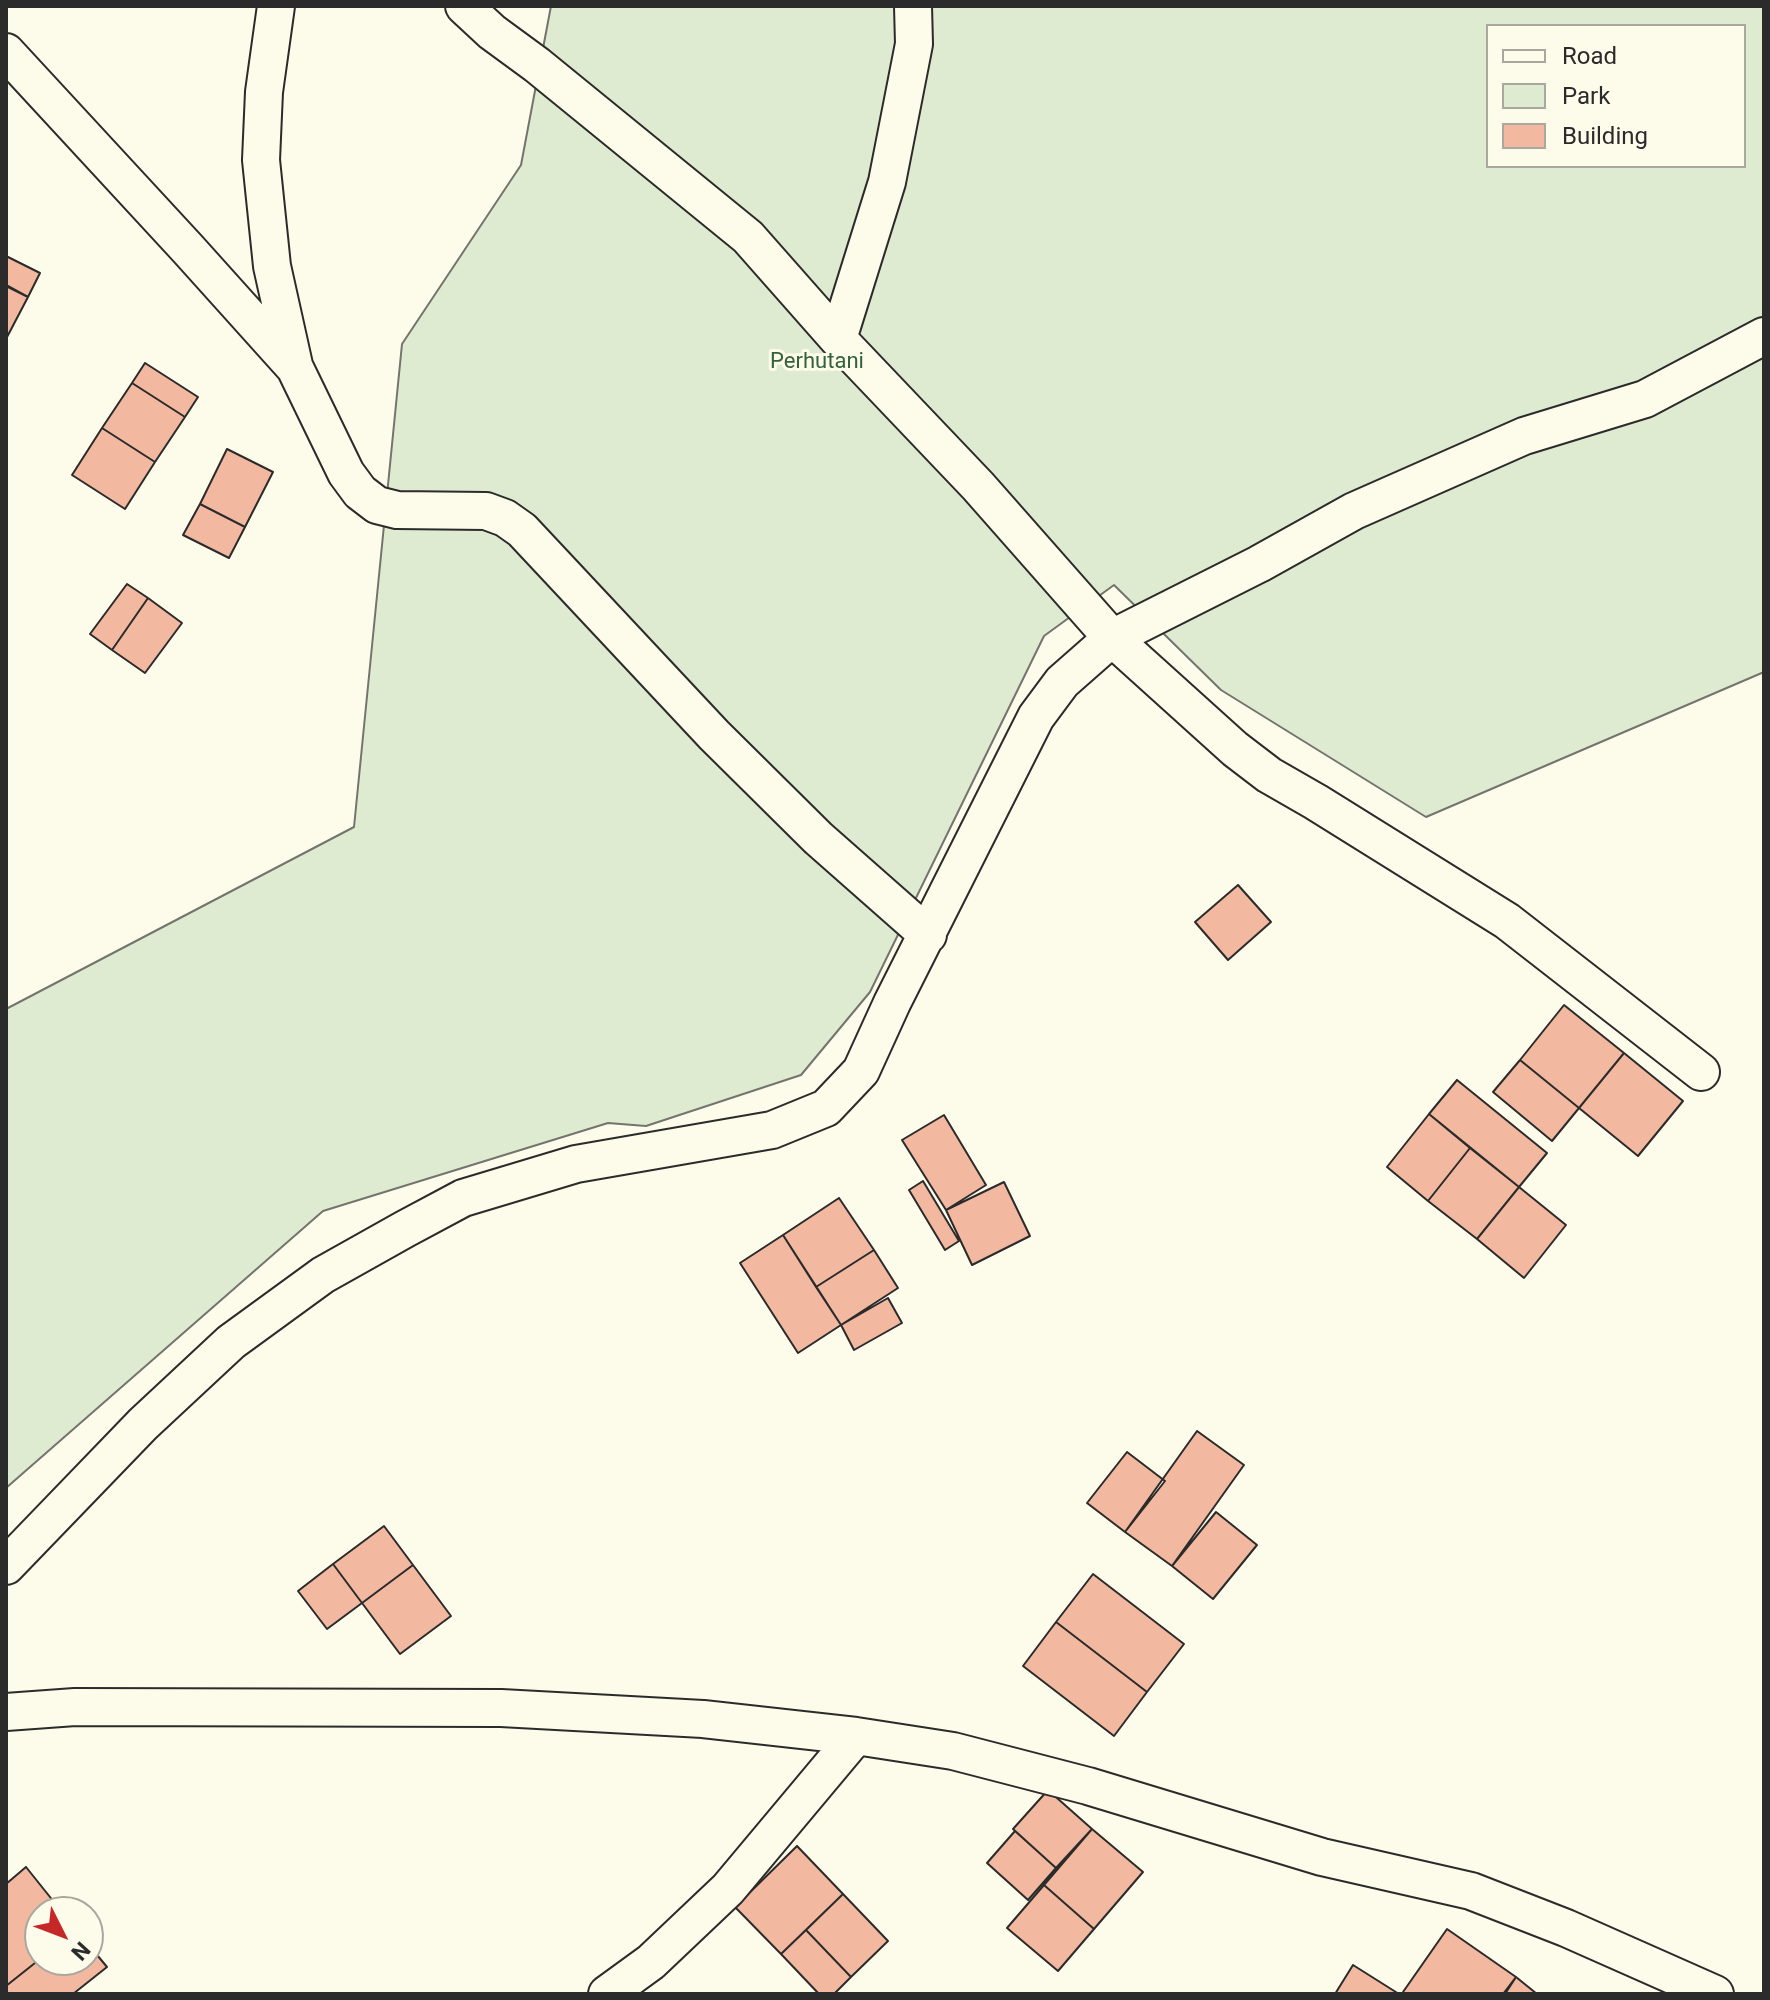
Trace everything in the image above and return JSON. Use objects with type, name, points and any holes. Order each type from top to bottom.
[{"type":"street","points":[[276,6],[264,92],[261,160],[272,266],[295,368],[346,473],[368,500],[377,505],[397,510],[486,511],[505,518],[522,530],[724,745],[818,838],[928,935]]},
{"type":"street","points":[[464,6],[492,32],[748,237],[838,339],[978,486],[1112,638],[1235,749],[1269,775],[1507,921],[1701,1072]]},
{"type":"street","points":[[838,339],[887,182],[914,44],[913,6]]},
{"type":"street","points":[[6,52],[295,368]]},
{"type":"street","points":[[6,1566],[143,1424],[231,1342],[323,1275],[364,1252],[463,1198],[576,1164],[772,1130],[826,1108],[861,1071],[1036,717],[1062,682],[1112,638],[1259,564],[1354,511],[1524,436],[1645,399],[1764,336]]},
{"type":"street","points":[[6,1712],[75,1707],[501,1708],[703,1719],[856,1736],[953,1751],[1088,1786],[1322,1857],[1471,1891],[1566,1928],[1715,1994]]},
{"type":"street","points":[[607,1994],[651,1962],[728,1889],[856,1736]]},
{"type":"green space","name":"Perhutani","points":[[551,6],[1764,6],[1764,672],[1426,817],[1221,690],[1114,585],[1044,636],[870,992],[801,1075],[646,1126],[608,1123],[323,1211],[6,1488],[6,1009],[354,827],[402,344],[521,165]]},
{"type":"building","points":[[6,256],[40,273],[28,297],[6,286]]},
{"type":"building","points":[[6,285],[28,297],[6,339]]},
{"type":"building","points":[[145,363],[198,397],[185,417],[132,383]]},
{"type":"building","points":[[132,383],[185,417],[155,462],[102,428]]},
{"type":"building","points":[[102,428],[155,462],[125,509],[72,475]]},
{"type":"building","points":[[227,449],[273,472],[245,527],[200,504]]},
{"type":"building","points":[[200,504],[245,527],[229,558],[183,535]]},
{"type":"building","points":[[127,584],[148,598],[112,650],[90,634]]},
{"type":"building","points":[[148,598],[182,623],[145,673],[112,650]]},
{"type":"building","points":[[1238,885],[1271,922],[1228,960],[1195,922]]},
{"type":"building","points":[[1564,1005],[1624,1053],[1579,1108],[1520,1060]]},
{"type":"building","points":[[1624,1053],[1683,1101],[1638,1156],[1579,1108]]},
{"type":"building","points":[[1520,1060],[1579,1108],[1552,1141],[1493,1092]]},
{"type":"building","points":[[1457,1080],[1547,1153],[1519,1187],[1429,1114]]},
{"type":"building","points":[[1429,1114],[1470,1148],[1428,1201],[1387,1167]]},
{"type":"building","points":[[944,1115],[986,1185],[946,1210],[902,1140]]},
{"type":"building","points":[[1470,1148],[1519,1187],[1477,1239],[1428,1201]]},
{"type":"building","points":[[923,1181],[959,1241],[945,1250],[909,1190]]},
{"type":"building","points":[[1004,1182],[1030,1236],[972,1265],[946,1210]]},
{"type":"building","points":[[1519,1187],[1566,1225],[1524,1278],[1477,1239]]},
{"type":"building","points":[[839,1198],[874,1250],[816,1287],[783,1235]]},
{"type":"building","points":[[783,1235],[841,1325],[798,1353],[740,1263]]},
{"type":"building","points":[[874,1250],[898,1288],[841,1325],[816,1287]]},
{"type":"building","points":[[888,1298],[902,1323],[854,1350],[841,1325]]},
{"type":"building","points":[[1197,1431],[1244,1465],[1172,1566],[1125,1532]]},
{"type":"building","points":[[1127,1452],[1165,1481],[1125,1532],[1087,1503]]},
{"type":"building","points":[[1216,1512],[1257,1545],[1213,1599],[1172,1566]]},
{"type":"building","points":[[384,1526],[413,1565],[362,1603],[333,1564]]},
{"type":"building","points":[[333,1564],[362,1603],[327,1629],[298,1591]]},
{"type":"building","points":[[413,1565],[451,1616],[400,1654],[362,1603]]},
{"type":"building","points":[[1093,1574],[1184,1644],[1147,1692],[1056,1622]]},
{"type":"building","points":[[1056,1622],[1147,1692],[1114,1736],[1023,1666]]},
{"type":"building","points":[[1048,1790],[1092,1829],[1056,1868],[1013,1829]]},
{"type":"building","points":[[1092,1829],[1143,1872],[1094,1929],[1044,1885]]},
{"type":"building","points":[[1015,1831],[1056,1868],[1028,1900],[987,1863]]},
{"type":"building","points":[[797,1846],[843,1894],[781,1954],[735,1907]]},
{"type":"building","points":[[26,1867],[49,1896],[24,1896],[24,1972],[6,1986],[6,1884]]},
{"type":"building","points":[[1044,1885],[1094,1929],[1058,1971],[1007,1928]]},
{"type":"building","points":[[843,1894],[888,1941],[851,1977],[806,1930]]},
{"type":"building","points":[[1447,1929],[1516,1977],[1505,1994],[1403,1992]]},
{"type":"building","points":[[806,1930],[851,1977],[834,1994],[819,1994],[781,1954]]},
{"type":"building","points":[[1353,1965],[1399,1994],[1335,1994]]},
{"type":"building","points":[[24,1972],[24,1976],[96,1976],[73,1994],[6,1994],[6,1986]]},
{"type":"building","points":[[1516,1977],[1537,1994],[1503,1994]]}]
